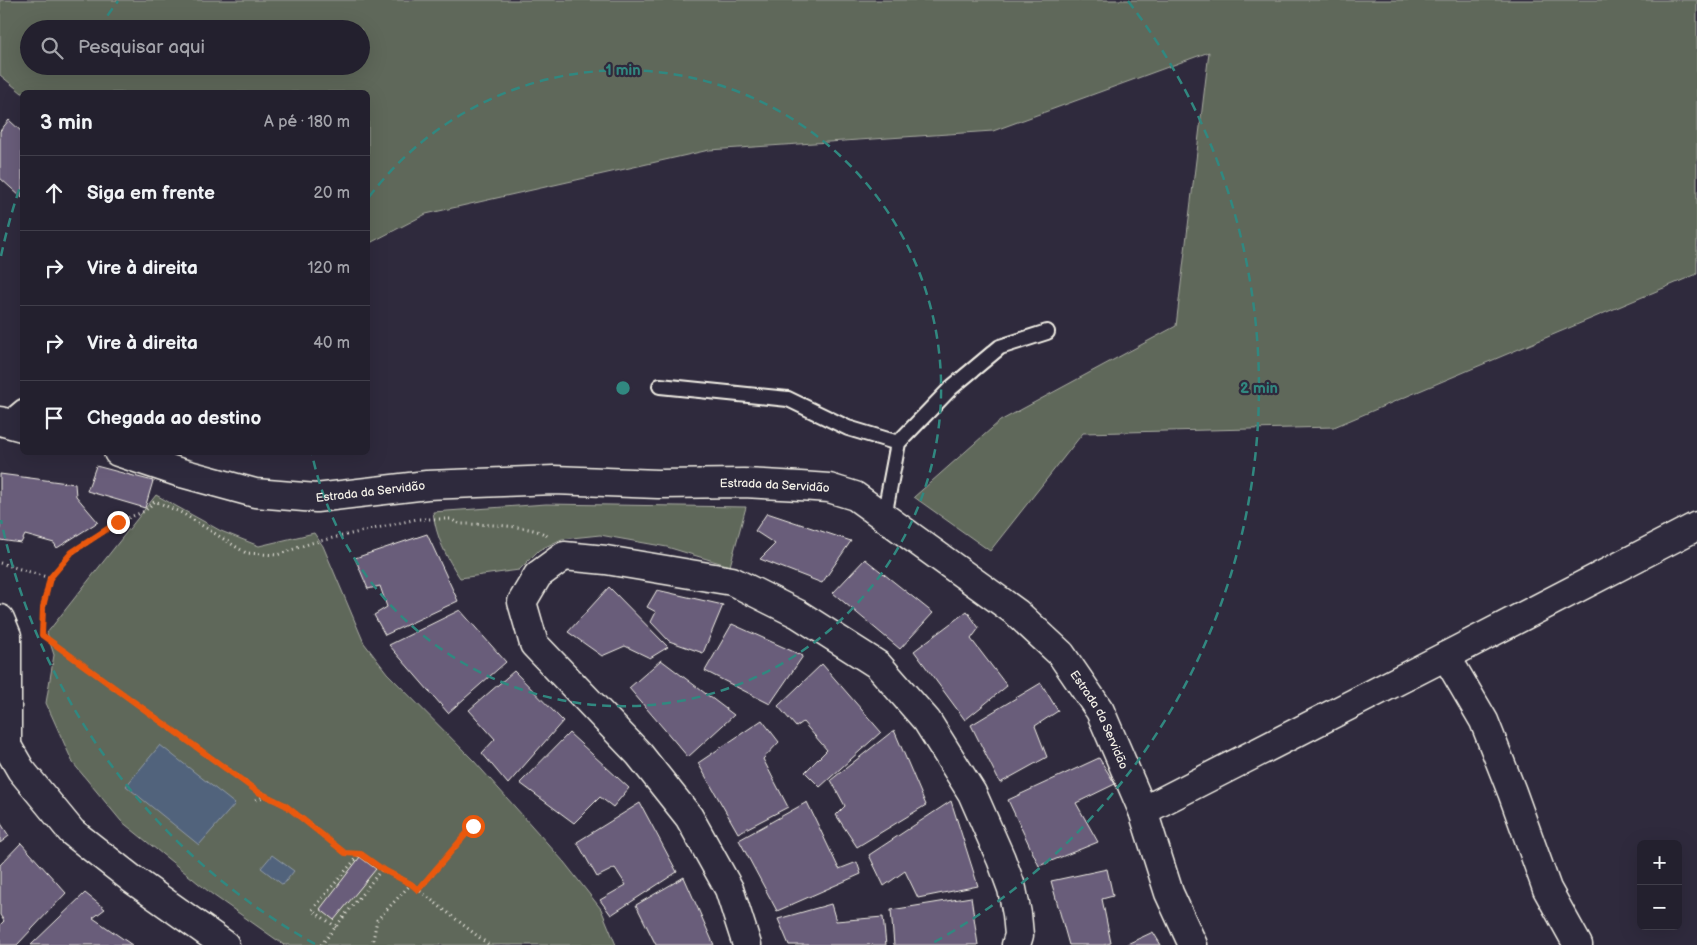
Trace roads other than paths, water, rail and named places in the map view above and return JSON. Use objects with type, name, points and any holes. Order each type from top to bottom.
[{"type":"street","name":"Estrada da Servidão","points":[[127,455],[178,472],[255,493],[316,498],[427,485],[554,480],[658,484],[744,483],[829,488],[854,496],[1017,613],[1061,654],[1100,711],[1143,812],[1169,893],[1193,945]]},
{"type":"street","points":[[1143,812],[1697,526]]},
{"type":"street","points":[[747,945],[729,889],[689,817],[639,754],[534,644],[522,602],[538,575],[564,556],[606,560],[732,580],[798,614],[878,665],[926,721],[972,793],[1012,889],[1018,914],[1019,942]]},
{"type":"street","points":[[2,632],[4,739],[21,770],[72,832],[132,879],[225,945]]},
{"type":"street","points":[[1446,656],[1484,721],[1547,889],[1578,945]]},
{"type":"lane","points":[[884,517],[898,443],[951,388],[1000,347],[1047,332]]},
{"type":"lane","points":[[660,386],[788,399],[848,428],[898,443]]},
{"type":"water","points":[[160,745],[235,804],[199,845],[126,786]]},
{"type":"water","points":[[272,855],[294,871],[283,885],[261,868]]}]
